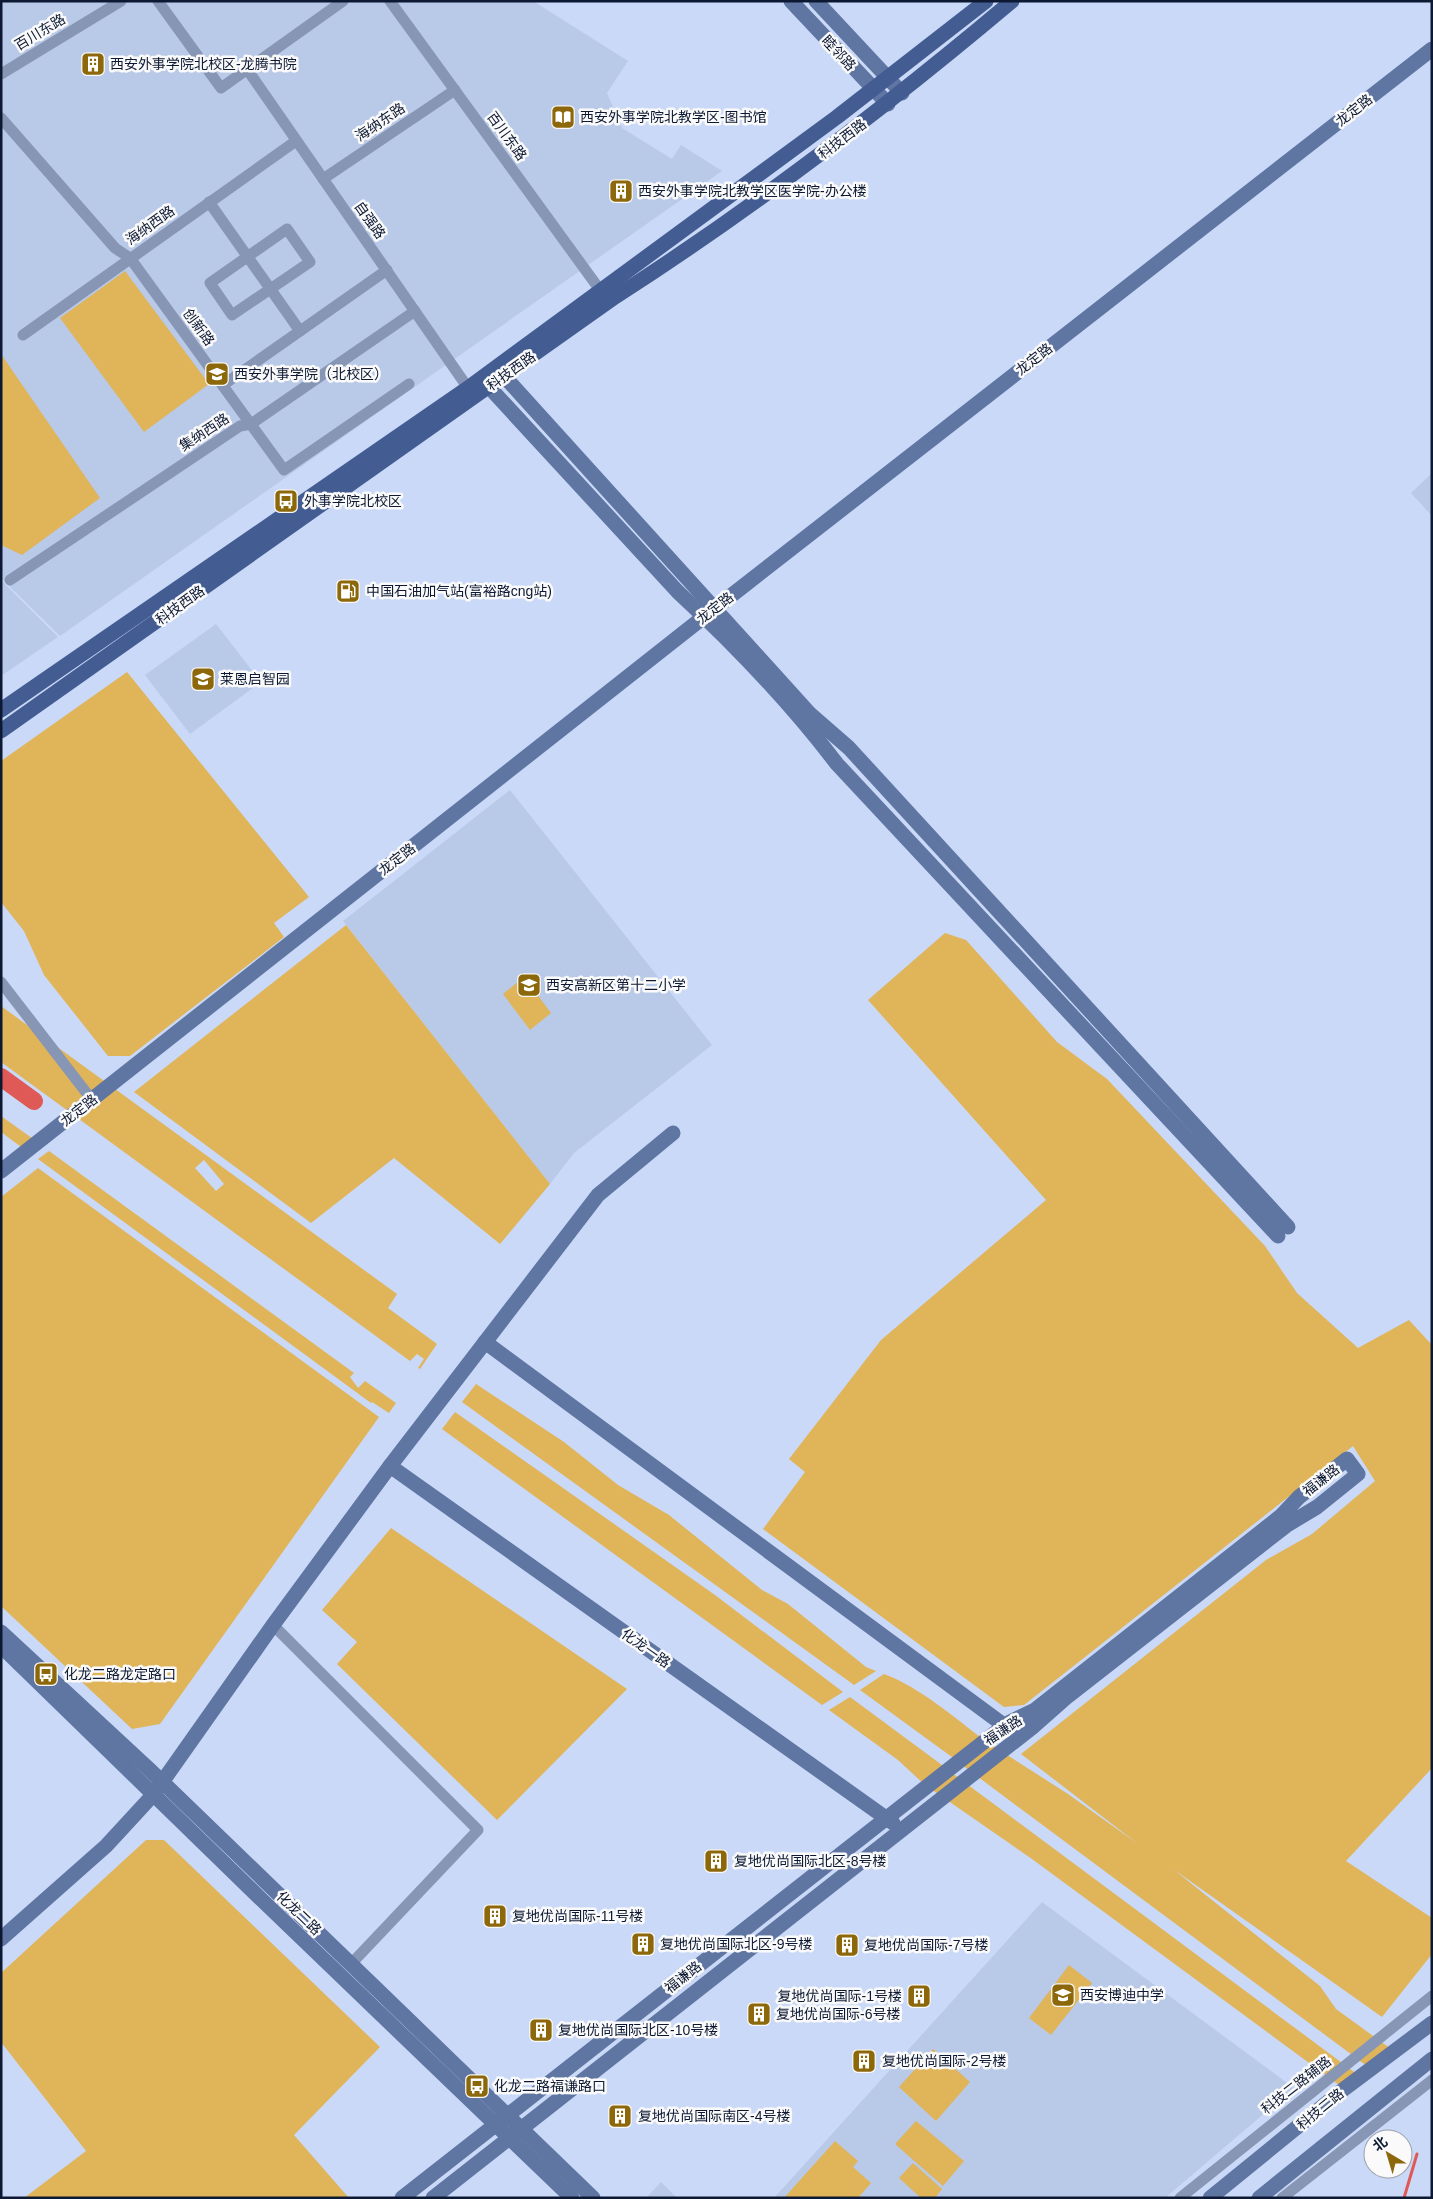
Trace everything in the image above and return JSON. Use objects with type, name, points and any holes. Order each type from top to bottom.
[{"type":"main road","name":"科技西路","points":[[1,710],[468,388],[874,89],[986,1]]},
{"type":"main road","name":"科技西路","points":[[1,731],[616,297],[703,241],[888,104],[1012,1]]},
{"type":"street","name":"百川东路","points":[[1,74],[121,1]]},
{"type":"street","points":[[158,1],[221,88],[343,1]]},
{"type":"street","name":"百川东路","points":[[390,1],[600,290]]},
{"type":"street","name":"睦邻路","points":[[791,1],[888,104]]},
{"type":"street","name":"睦邻路","points":[[816,1],[902,93]]},
{"type":"street","name":"龙定路","points":[[1,1171],[710,612],[1432,49]]},
{"type":"street","name":"自强路","points":[[247,69],[468,388]]},
{"type":"street","name":"海纳东路","points":[[323,179],[455,90]]},
{"type":"street","name":"创新路","points":[[1,118],[115,248],[130,258],[284,470],[409,384]]},
{"type":"street","name":"海纳西路","points":[[23,335],[296,141]]},
{"type":"street","points":[[210,202],[300,331]]},
{"type":"street","points":[[287,229],[310,262],[270,289],[232,315],[210,282],[287,229]]},
{"type":"street","points":[[222,385],[386,270]]},
{"type":"street","name":"集纳西路","points":[[10,580],[240,426],[251,424],[415,311]]},
{"type":"street","points":[[504,376],[805,722],[837,764],[1283,1232]]},
{"type":"street","points":[[489,387],[678,592],[710,612]]},
{"type":"street","points":[[1,982],[92,1100]]},
{"type":"street","points":[[1,1938],[106,1846],[154,1795],[273,1625],[390,1466],[598,1195],[673,1133]]},
{"type":"street","points":[[485,1342],[1005,1726]]},
{"type":"street","name":"福谦路","points":[[402,2198],[1005,1726],[1035,1710],[1281,1516],[1299,1497],[1347,1459],[1358,1474],[1316,1507],[1287,1525],[1068,1696],[1034,1726],[433,2198]]},
{"type":"street","name":"化龙一路","points":[[390,1466],[902,1830]]},
{"type":"street","points":[[273,1625],[478,1830],[351,1964]]},
{"type":"street","name":"化龙二路","points":[[1,1632],[162,1782],[351,1964],[502,2120]]},
{"type":"street","name":"化龙二路","points":[[1,1646],[154,1795],[502,2120],[593,2198]]},
{"type":"street","name":"科技二路辅路","points":[[1180,2198],[1432,1996]]},
{"type":"street","name":"科技二路","points":[[1210,2198],[1344,2089],[1432,2023]]},
{"type":"street","points":[[1259,2198],[1432,2058]]},
{"type":"street","points":[[1282,2198],[1432,2080]]},
{"type":"street","name":"化龙二路","points":[[516,2133],[572,2198]]},
{"type":"shaded area","name":"西安外事学院（北校区）","points":[[1,1],[533,1],[628,61],[607,93],[622,128],[672,159],[681,145],[722,171],[60,636],[1,578]]},
{"type":"shaded area","points":[[125,271],[209,384],[144,432],[60,318]]},
{"type":"shaded area","points":[[1,354],[100,498],[22,555],[1,545]]},
{"type":"shaded area","points":[[1432,473],[1432,516],[1411,493]]},
{"type":"shaded area","points":[[1,580],[58,637],[1,676]]},
{"type":"shaded area","name":"莱恩启智园","points":[[216,624],[261,682],[190,734],[145,675]]},
{"type":"shaded area","points":[[127,672],[309,897],[274,923],[284,937],[130,1056],[108,1056],[44,975],[24,931],[1,902],[1,761]]},
{"type":"shaded area","name":"西安高新区第十二小学","points":[[510,790],[712,1045],[574,1153],[550,1184],[343,921]]},
{"type":"shaded area","points":[[346,925],[550,1184],[500,1244],[394,1158],[311,1223],[134,1092]]},
{"type":"shaded area","points":[[945,933],[966,940],[1057,1042],[1107,1079],[1265,1246],[1297,1293],[1358,1348],[1409,1320],[1432,1345],[1432,1768],[1346,1861],[1432,1918],[1432,1954],[1382,2017],[1173,1869],[1320,1986],[1336,2009],[1398,2054],[1375,2072],[962,1765],[990,1744],[1068,1794],[1138,1844],[1021,1754],[1266,1560],[1312,1534],[1375,1481],[1353,1446],[1024,1705],[1004,1707],[763,1529],[805,1472],[789,1459],[881,1340],[1046,1200],[868,1000]]},
{"type":"shaded area","points":[[524,977],[551,1013],[530,1030],[503,994]]},
{"type":"shaded area","points":[[1,1006],[397,1294],[388,1308],[437,1344],[420,1369],[418,1368],[424,1359],[417,1354],[410,1361],[1,1062]],"holes":[[[204,1160],[224,1184],[216,1191],[195,1168]]]},
{"type":"shaded area","points":[[1,1116],[43,1146],[32,1155],[1,1132]]},
{"type":"shaded area","points":[[49,1151],[354,1373],[350,1377],[358,1388],[365,1381],[396,1403],[389,1413],[371,1403],[38,1159]]},
{"type":"shaded area","points":[[38,1168],[379,1417],[160,1724],[132,1729],[1,1606],[1,1197]]},
{"type":"shaded area","points":[[476,1384],[564,1442],[618,1485],[669,1515],[762,1590],[788,1604],[866,1667],[876,1671],[854,1685],[462,1402]]},
{"type":"shaded area","points":[[455,1412],[715,1595],[843,1692],[822,1705],[442,1429]]},
{"type":"shaded area","points":[[391,1528],[627,1689],[497,1820],[337,1664],[357,1642],[322,1610]]},
{"type":"shaded area","points":[[884,1674],[911,1687],[983,1739],[956,1760],[860,1690]]},
{"type":"shaded area","points":[[850,1697],[946,1768],[925,1785],[898,1760],[829,1710]]},
{"type":"shaded area","points":[[952,1773],[1365,2080],[1350,2093],[1032,1859],[931,1789]]},
{"type":"shaded area","points":[[146,1840],[164,1840],[380,2047],[294,2135],[349,2198],[24,2198],[86,2151],[1,2042],[1,1973]]},
{"type":"shaded area","name":"西安博迪中学","points":[[1042,1902],[1294,2088],[1165,2198],[774,2198]]},
{"type":"shaded area","points":[[1069,1965],[1092,1983],[1051,2035],[1029,2018]]},
{"type":"shaded area","points":[[933,2049],[970,2082],[936,2121],[899,2087]]},
{"type":"shaded area","points":[[916,2121],[964,2161],[943,2186],[895,2144]]},
{"type":"shaded area","points":[[835,2141],[858,2161],[853,2167],[871,2183],[858,2198],[784,2198]]},
{"type":"shaded area","points":[[913,2163],[942,2189],[935,2198],[921,2198],[899,2178]]},
{"type":"shaded area","points":[[661,2182],[677,2198],[646,2198]]},
{"type":"waterway","points":[[1,1077],[34,1101]]},
{"type":"waterway","points":[[1404,2198],[1417,2154]]},
{"type":"place","name":"西安外事学院北校区-龙腾书院","points":[[93,64]]},
{"type":"place","name":"西安外事学院北教学区-图书馆","points":[[563,117]]},
{"type":"place","name":"西安外事学院北教学区医学院-办公楼","points":[[621,191]]},
{"type":"place","name":"西安外事学院（北校区）","points":[[217,374]]},
{"type":"place","name":"外事学院北校区","points":[[286,501]]},
{"type":"place","name":"中国石油加气站(富裕路cng站)","points":[[348,591]]},
{"type":"place","name":"莱恩启智园","points":[[203,679]]},
{"type":"place","name":"西安高新区第十二小学","points":[[529,985]]},
{"type":"place","name":"化龙二路龙定路口","points":[[46,1674]]},
{"type":"place","name":"复地优尚国际北区-8号楼","points":[[716,1861]]},
{"type":"place","name":"复地优尚国际-11号楼","points":[[495,1916]]},
{"type":"place","name":"复地优尚国际北区-9号楼","points":[[643,1944]]},
{"type":"place","name":"复地优尚国际-7号楼","points":[[847,1945]]},
{"type":"place","name":"西安博迪中学","points":[[1063,1995]]},
{"type":"place","name":"复地优尚国际-1号楼","points":[[919,1996]]},
{"type":"place","name":"复地优尚国际-6号楼","points":[[759,2014]]},
{"type":"place","name":"复地优尚国际北区-10号楼","points":[[541,2030]]},
{"type":"place","name":"复地优尚国际-2号楼","points":[[864,2061]]},
{"type":"place","name":"化龙二路福谦路口","points":[[477,2086]]},
{"type":"place","name":"复地优尚国际南区-4号楼","points":[[620,2116]]}]
